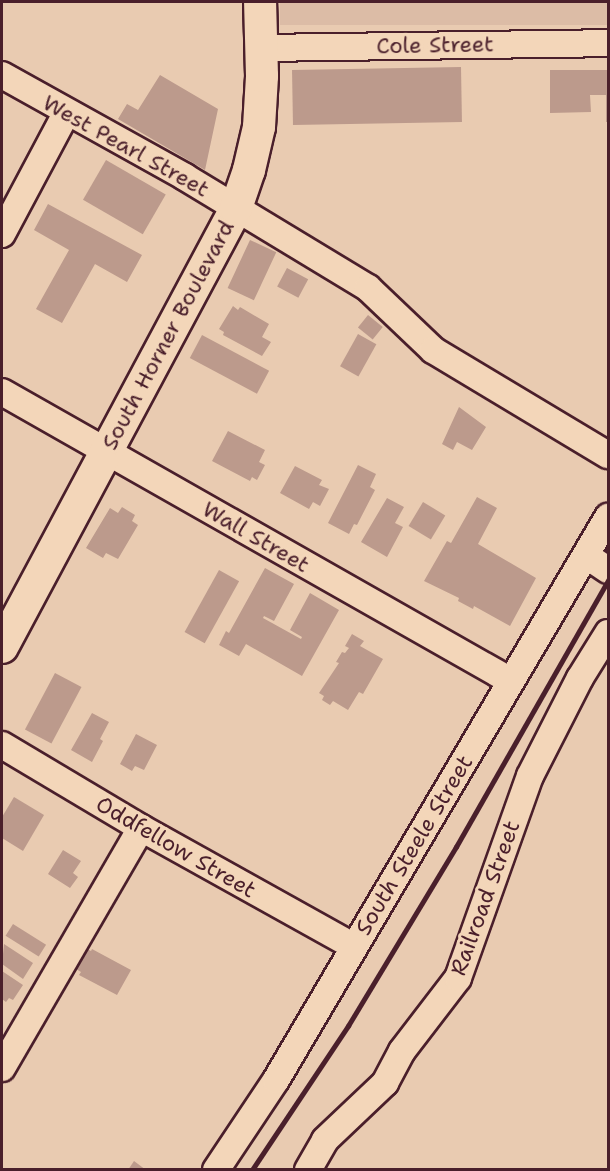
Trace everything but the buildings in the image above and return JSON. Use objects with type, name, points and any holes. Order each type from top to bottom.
[{"type":"main road","name":"South Horner Boulevard","points":[[2,647],[236,208],[249,170],[258,127],[260,2]]},
{"type":"street","name":"Cole Street","points":[[261,48],[609,43]]},
{"type":"street","name":"West Pearl Street","points":[[2,75],[236,208],[369,288],[386,302],[408,328],[450,361],[609,455]]},
{"type":"street","points":[[2,234],[67,112]]},
{"type":"street","name":"Wall Street","points":[[2,392],[511,681]]},
{"type":"street","name":"South Steele Street","points":[[216,1170],[276,1080],[352,946],[383,903],[609,517]]},
{"type":"street","points":[[587,556],[609,570]]},
{"type":"street","name":"Railroad Street","points":[[315,1168],[325,1140],[385,1083],[402,1051],[458,978],[530,776],[580,678],[609,633]]},
{"type":"street","name":"Oddfellow Street","points":[[2,745],[141,828],[352,946]]},
{"type":"street","points":[[2,1068],[141,828]]},
{"type":"shaded area","points":[[280,2],[608,2],[608,25],[280,25]]},
{"type":"railway","points":[[252,1170],[348,1026],[456,847],[608,580]]}]
